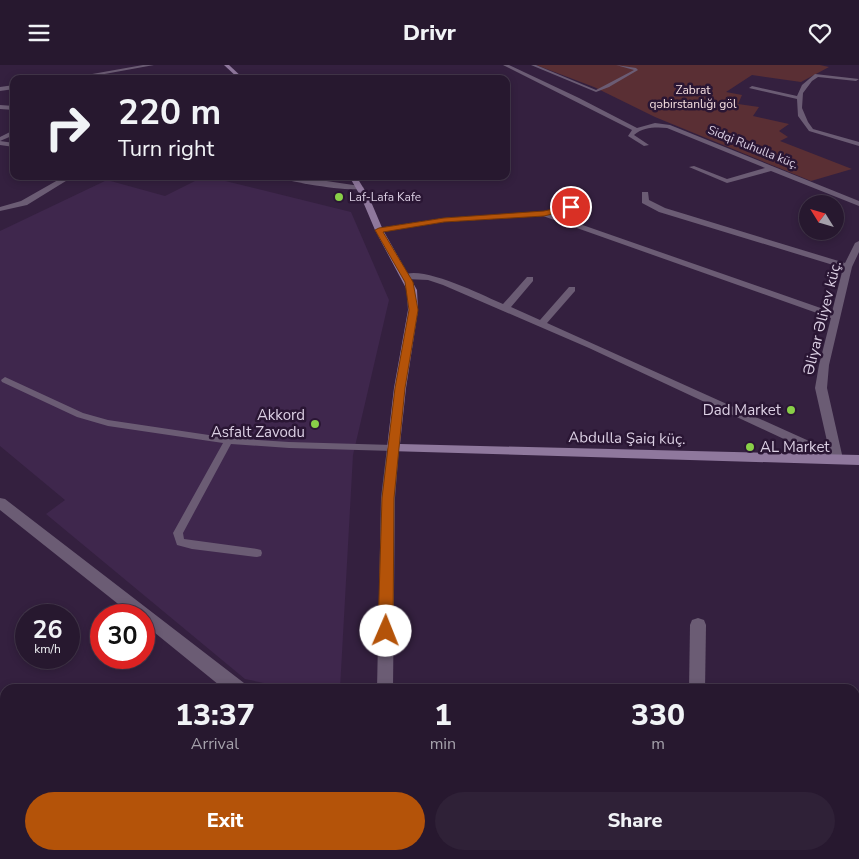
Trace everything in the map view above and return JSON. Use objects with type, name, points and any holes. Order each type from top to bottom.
[{"type":"street","points":[[81,75],[152,65]]},
{"type":"street","points":[[226,65],[237,75]]},
{"type":"street","points":[[505,65],[577,99],[610,119],[636,130],[630,135],[646,145]]},
{"type":"street","points":[[131,75],[146,66]]},
{"type":"street","points":[[856,79],[817,75],[804,84],[798,104],[805,124],[811,130],[859,144]]},
{"type":"street","points":[[752,88],[799,98]]},
{"type":"street","name":"Sidqi Ruhulla küç.","points":[[636,130],[655,125],[668,126],[773,167],[859,204]]},
{"type":"street","points":[[845,140],[852,137]]},
{"type":"street","points":[[692,167],[726,181],[773,167]]},
{"type":"street","points":[[0,209],[24,203],[64,180]]},
{"type":"street","points":[[303,180],[360,188]]},
{"type":"street","points":[[355,180],[379,230],[412,290],[413,310],[400,388],[388,498],[385,684]]},
{"type":"street","points":[[846,198],[859,193]]},
{"type":"street","points":[[645,194],[645,201],[662,210],[848,267]]},
{"type":"street","points":[[379,230],[444,220],[544,213],[587,202]]},
{"type":"street","points":[[544,213],[556,220],[836,317]]},
{"type":"street","name":"Əliyar Əliyev küç.","points":[[837,459],[821,388],[824,365],[848,267],[859,243]]},
{"type":"street","points":[[406,276],[429,277],[505,308],[837,459]]},
{"type":"street","points":[[505,308],[530,279]]},
{"type":"street","points":[[541,324],[572,289]]},
{"type":"street","name":"Abdulla Şaiq küç.","points":[[393,448],[859,460]]},
{"type":"street","points":[[0,503],[130,604]]},
{"type":"street","points":[[155,624],[232,684]]},
{"type":"street","points":[[696,684],[698,625]]},
{"type":"lane","points":[[533,65],[596,91],[636,70],[631,67],[618,65]]},
{"type":"lane","points":[[5,379],[89,417],[116,424],[229,441],[393,448]]},
{"type":"lane","points":[[229,441],[178,533],[180,541],[192,545],[257,553]]},
{"type":"shaded area","points":[[107,180],[165,196],[197,180],[221,180],[351,212],[389,300],[353,455],[340,684],[269,684],[245,679],[46,514],[65,500],[0,446],[0,231]]},
{"type":"green space","name":"Zabrat qəbirstanlığı göl","points":[[536,65],[820,65],[829,67],[801,82],[752,75],[726,92],[742,95],[738,104],[759,107],[753,116],[789,124],[779,131],[788,137],[780,141],[852,169],[811,181],[655,117],[594,87]]},
{"type":"place","name":"Laf-Lafa Kafe","points":[[339,197]]},
{"type":"place","name":"Dad Market","points":[[791,410]]},
{"type":"place","name":"Akkord Asfalt Zavodu","points":[[315,424]]},
{"type":"place","name":"AL Market","points":[[750,447]]},
{"type":"route","points":[[386,631],[388,498],[400,388],[413,310],[413,299],[409,282],[379,230],[444,220],[544,213],[571,207]]}]
